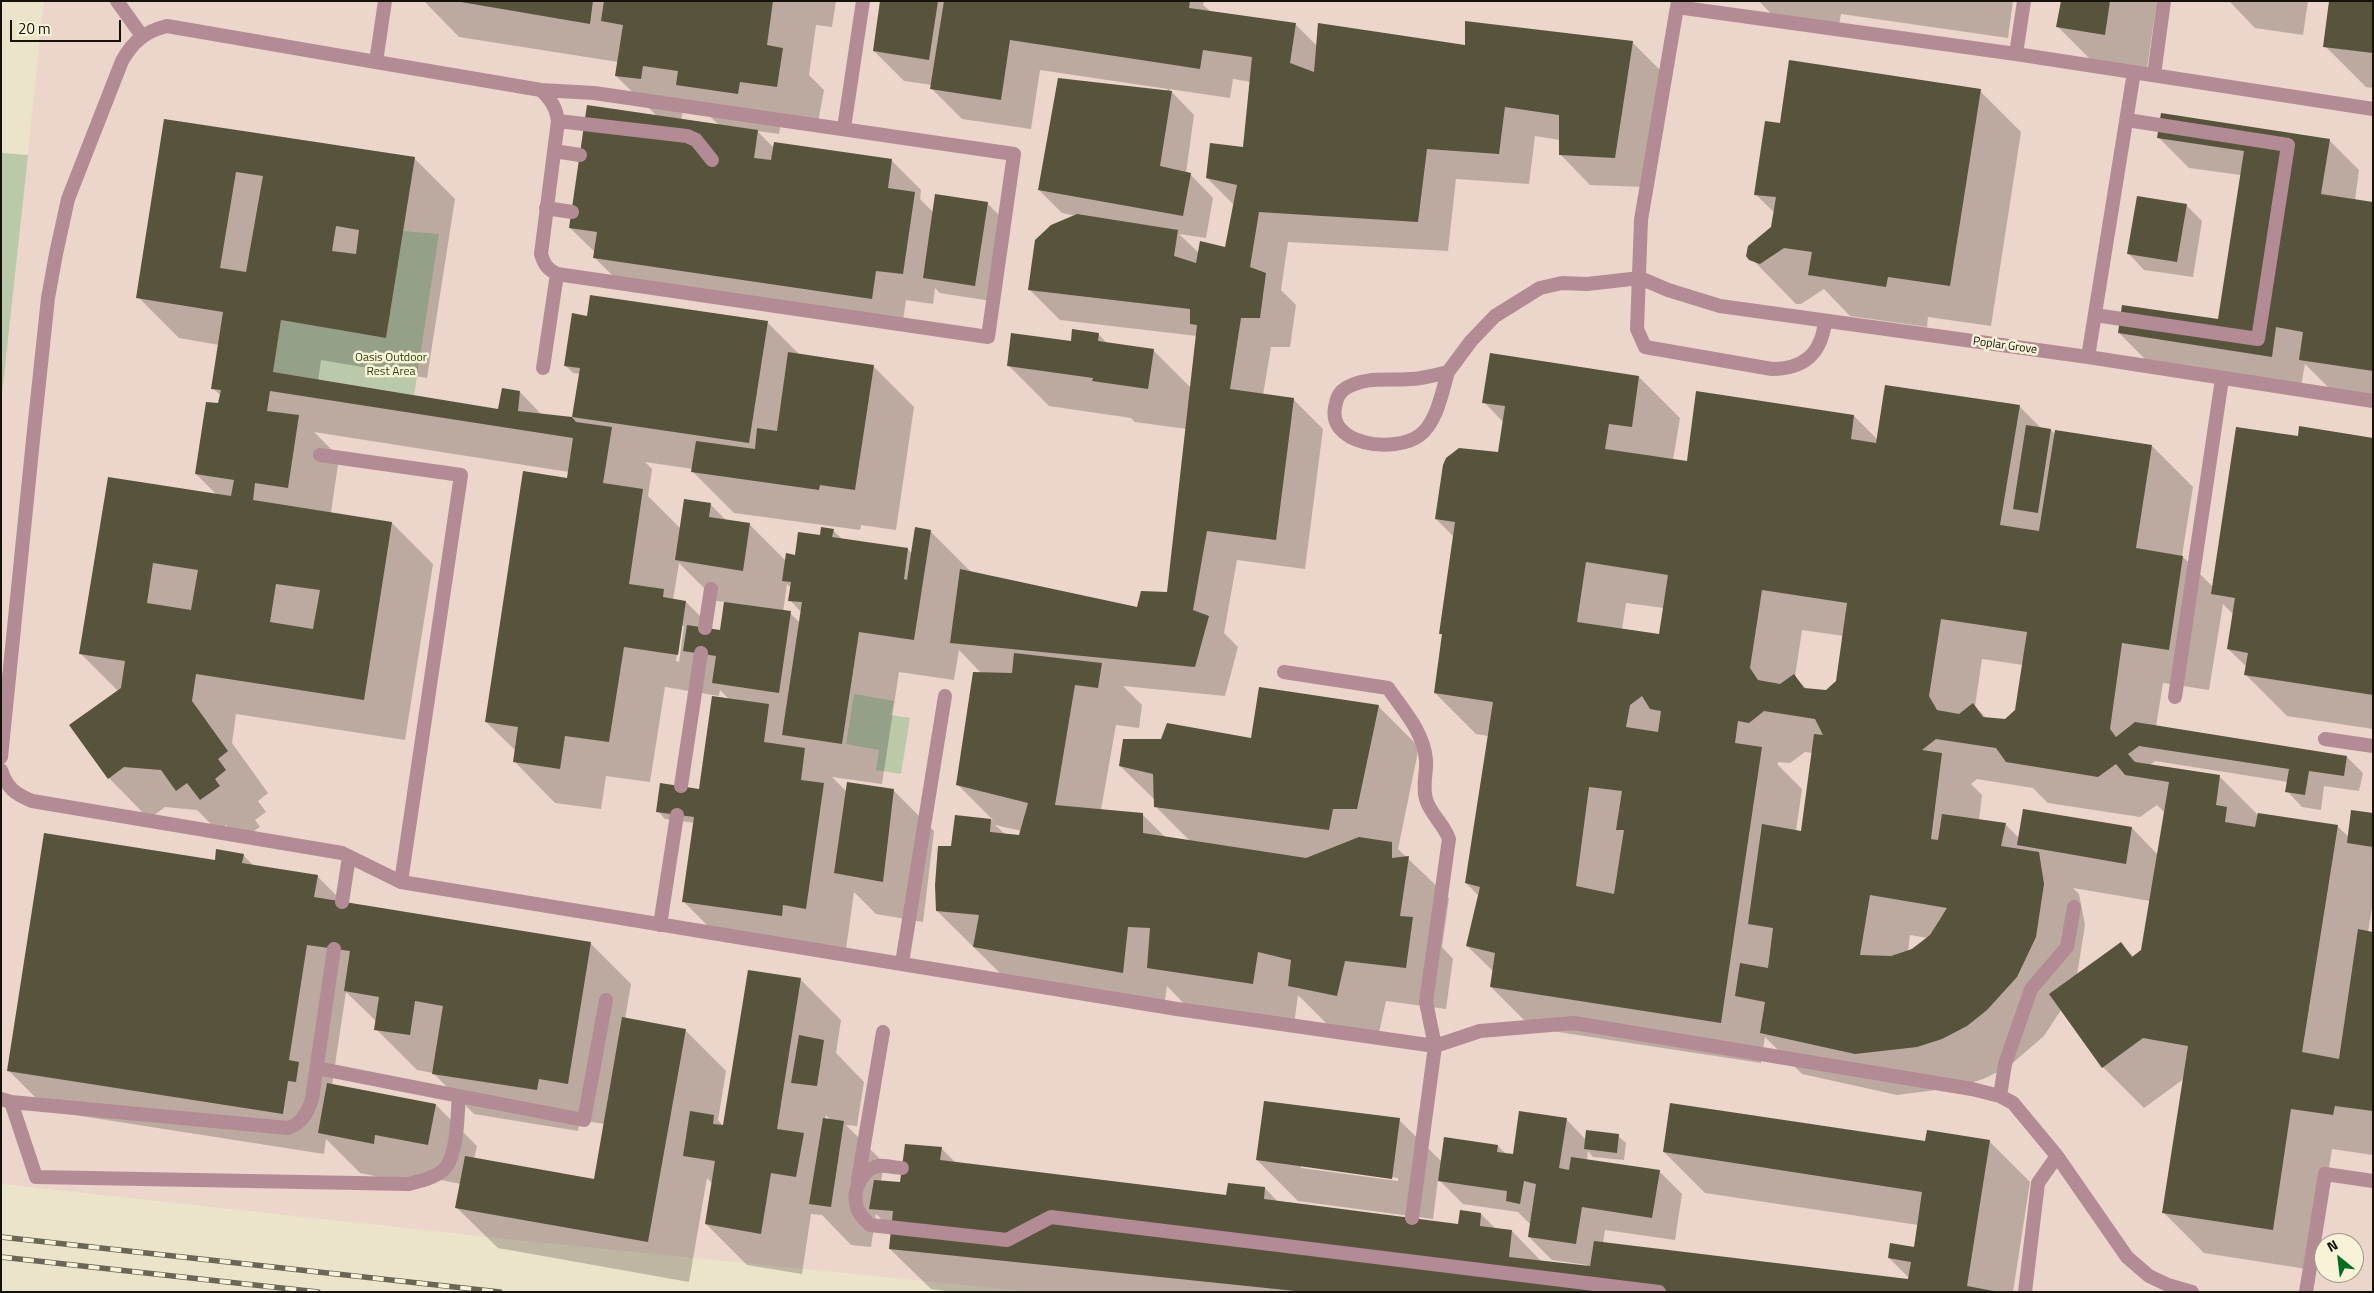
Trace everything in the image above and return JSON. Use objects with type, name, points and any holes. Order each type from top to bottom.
[{"type":"lane","points":[[117,1],[142,36]]},
{"type":"lane","points":[[376,62],[386,1]]},
{"type":"lane","points":[[844,128],[864,1]]},
{"type":"lane","points":[[2016,54],[2024,1]]},
{"type":"lane","points":[[2154,75],[2164,1]]},
{"type":"lane","points":[[1824,322],[1823,340],[1812,356],[1789,369],[1772,369],[1645,347],[1637,329],[1642,220],[1678,4],[2373,109]]},
{"type":"lane","points":[[1,757],[48,298],[56,254],[68,199],[122,61],[130,47],[142,36],[154,29],[167,26],[182,27],[541,90],[594,93],[1014,154],[988,337],[557,274],[549,270],[543,263],[541,254],[558,121],[557,110],[551,99],[541,90]]},
{"type":"lane","points":[[2088,357],[2134,72]]},
{"type":"lane","points":[[2095,315],[2258,339],[2288,144],[2127,120]]},
{"type":"lane","points":[[558,121],[687,136],[696,140],[712,160]]},
{"type":"lane","points":[[554,151],[580,155]]},
{"type":"lane","points":[[546,208],[572,212]]},
{"type":"lane","points":[[543,368],[557,274]]},
{"type":"lane","points":[[1448,372],[1411,379],[1360,381],[1344,388],[1337,398],[1333,411],[1336,424],[1345,434],[1359,442],[1394,445],[1411,440],[1421,434],[1429,425],[1448,372],[1470,341],[1496,316],[1540,288],[1562,283],[1587,284],[1640,278]]},
{"type":"lane","name":"Poplar Grove","points":[[1640,278],[1668,290],[1720,306],[1824,322],[2088,357],[2373,401]]},
{"type":"lane","points":[[2175,697],[2222,379]]},
{"type":"lane","points":[[320,455],[461,476],[401,882]]},
{"type":"lane","points":[[705,628],[711,589]]},
{"type":"lane","points":[[681,786],[701,653]]},
{"type":"lane","points":[[1284,672],[1388,688],[1417,729],[1426,759],[1424,787],[1426,799],[1432,811],[1446,829],[1449,839],[1426,1002],[1435,1046],[1412,1218]]},
{"type":"lane","points":[[902,963],[945,696]]},
{"type":"lane","points":[[2325,739],[2373,746]]},
{"type":"lane","points":[[1,797],[3,776]]},
{"type":"lane","points":[[3,776],[16,794],[32,801],[342,853],[401,882],[1177,1009],[1435,1046],[1480,1031],[1574,1023],[1972,1089],[2000,1096],[2013,1103],[2057,1156],[2127,1257],[2149,1276],[2168,1285],[2192,1292]]},
{"type":"lane","points":[[660,925],[677,815]]},
{"type":"lane","points":[[342,902],[349,857]]},
{"type":"lane","points":[[2000,1096],[2005,1064],[2031,989],[2067,947],[2074,907]]},
{"type":"lane","points":[[334,949],[317,1068],[307,1113],[299,1124],[288,1128],[6,1101],[36,1177],[409,1184],[432,1177],[446,1166],[453,1146],[459,1096]]},
{"type":"lane","points":[[317,1068],[584,1120],[606,1000]]},
{"type":"lane","points":[[883,1032],[855,1202],[860,1216],[870,1225],[1007,1240],[1051,1217],[1659,1292]]},
{"type":"lane","points":[[2025,1292],[2038,1183],[2057,1156]]},
{"type":"lane","points":[[858,1184],[867,1171],[878,1166],[902,1168]]},
{"type":"lane","points":[[2306,1292],[2325,1174],[2373,1181]]},
{"type":"shaded area","points":[[44,1],[2373,1],[2373,1292],[1033,1292],[525,1241],[1,1184],[1,404]]},
{"type":"green space","points":[[1,153],[28,155],[1,404]]},
{"type":"green space","name":"Oasis Outdoor Rest Area","points":[[403,231],[439,234],[414,395],[273,372],[281,320],[386,338]]},
{"type":"green space","points":[[854,694],[894,701],[891,715],[910,718],[901,774],[876,770],[879,750],[846,744]]},
{"type":"building","points":[[455,1],[593,1],[590,24]]},
{"type":"building","points":[[604,1],[773,1],[767,45],[783,48],[777,87],[740,82],[738,94],[676,85],[678,71],[643,66],[641,79],[615,76],[623,25],[601,21]]},
{"type":"building","points":[[880,1],[938,1],[929,60],[873,51]]},
{"type":"building","points":[[944,1],[1190,1],[1189,8],[1296,23],[1290,63],[1314,72],[1318,23],[1465,45],[1465,21],[1633,41],[1615,158],[1559,155],[1559,115],[1505,107],[1499,154],[1427,149],[1418,222],[1259,212],[1250,267],[1266,273],[1260,318],[1241,318],[1230,389],[1294,398],[1276,540],[1207,531],[1193,610],[1209,616],[1195,667],[950,643],[960,569],[1137,607],[1141,591],[1167,592],[1197,325],[1190,324],[1190,309],[1028,290],[1035,240],[1051,225],[1077,214],[1178,230],[1174,256],[1196,263],[1200,241],[1225,247],[1237,185],[1206,178],[1210,143],[1243,147],[1252,57],[1203,50],[1200,69],[1010,40],[1001,100],[930,89]]},
{"type":"building","points":[[2061,1],[2110,1],[2105,35],[2056,27]]},
{"type":"building","points":[[2329,1],[2373,1],[2373,53],[2323,47]]},
{"type":"building","points":[[1789,60],[1981,89],[1950,286],[1888,277],[1886,287],[1808,275],[1812,252],[1784,248],[1760,264],[1749,260],[1746,256],[1748,246],[1771,227],[1776,197],[1754,195],[1765,121],[1780,123]]},
{"type":"building","points":[[1058,78],[1172,91],[1160,166],[1191,173],[1183,216],[1038,190]]},
{"type":"building","points":[[587,105],[758,130],[754,158],[771,160],[774,142],[892,159],[888,188],[915,192],[903,274],[876,271],[872,299],[593,258],[597,232],[569,228]]},
{"type":"building","points":[[2161,113],[2330,139],[2321,194],[2373,202],[2373,371],[2299,360],[2303,332],[2276,327],[2272,357],[2118,333],[2122,305],[2218,319],[2244,151],[2157,138]]},
{"type":"building","points":[[164,119],[415,157],[386,338],[281,320],[273,372],[498,409],[502,388],[520,391],[518,411],[572,417],[576,422],[612,427],[603,483],[643,489],[629,584],[664,589],[663,597],[686,601],[678,655],[624,647],[609,742],[565,736],[560,769],[513,762],[518,727],[485,722],[523,471],[567,478],[573,438],[270,391],[267,411],[299,415],[288,488],[255,483],[253,500],[392,522],[364,700],[196,674],[192,701],[228,751],[218,759],[226,770],[215,779],[220,786],[200,800],[187,783],[176,791],[161,770],[124,767],[108,779],[69,725],[121,688],[125,661],[79,654],[108,477],[231,496],[234,480],[195,474],[206,402],[218,403],[221,390],[211,389],[223,312],[136,298]],"holes":[[[236,172],[263,176],[246,272],[220,268]],[[336,226],[359,230],[356,254],[332,251]],[[153,563],[198,570],[191,610],[147,603]],[[276,584],[320,590],[313,629],[270,622]]]},
{"type":"building","points":[[935,194],[988,202],[975,286],[923,278]]},
{"type":"building","points":[[2137,196],[2187,204],[2177,262],[2127,254]]},
{"type":"building","points":[[590,295],[768,321],[749,443],[572,417],[580,368],[564,366],[572,313],[587,316]]},
{"type":"building","points":[[1072,329],[1099,333],[1098,341],[1154,349],[1148,389],[1092,381],[1093,378],[1007,366],[1011,333],[1071,341]]},
{"type":"building","points":[[788,352],[874,365],[855,490],[820,485],[819,490],[691,472],[696,441],[755,449],[757,428],[777,431]]},
{"type":"building","points":[[1490,353],[1639,376],[1632,427],[1609,424],[1605,449],[1687,461],[1696,391],[1854,415],[1851,439],[1876,443],[1885,385],[2020,405],[2000,525],[2039,531],[2055,430],[2152,445],[2136,548],[2183,556],[2169,650],[2122,643],[2110,729],[2116,737],[2135,722],[2347,756],[2344,776],[2309,771],[2305,795],[2285,792],[2289,769],[2139,746],[2128,754],[2135,762],[2220,775],[2216,805],[2227,807],[2225,822],[2255,827],[2258,813],[2338,825],[2302,1052],[2339,1059],[2358,929],[2373,932],[2373,1111],[2335,1106],[2333,1115],[2291,1109],[2273,1230],[2162,1213],[2188,1046],[2143,1038],[2102,1068],[2049,994],[2121,942],[2132,957],[2141,950],[2169,782],[2125,775],[2116,764],[2098,777],[2006,762],[1996,748],[1936,739],[1922,750],[1942,753],[1931,839],[1938,840],[1942,814],[2006,823],[2001,846],[2039,852],[2044,884],[2036,937],[2017,977],[1987,1010],[1967,1026],[1942,1039],[1917,1047],[1855,1054],[1760,1033],[1765,1002],[1735,996],[1740,963],[1768,968],[1773,928],[1748,924],[1762,824],[1801,831],[1814,734],[1823,735],[1815,719],[1764,711],[1749,723],[1738,721],[1735,743],[1762,747],[1721,1023],[1490,987],[1495,953],[1466,946],[1480,887],[1465,883],[1493,702],[1434,693],[1442,634],[1439,634],[1455,522],[1435,519],[1443,465],[1446,458],[1459,448],[1498,452],[1505,406],[1482,403]],"holes":[[[1586,562],[1668,575],[1659,634],[1577,622]],[[1762,590],[1847,603],[1836,681],[1826,690],[1804,688],[1794,674],[1780,684],[1758,680],[1750,668]],[[1941,619],[2027,632],[2015,710],[2005,719],[1983,717],[1973,703],[1959,714],[1937,710],[1929,696]],[[1642,696],[1650,709],[1661,711],[1658,732],[1626,727],[1630,705]],[[1589,787],[1622,791],[1616,830],[1624,830],[1614,894],[1576,886]],[[1870,895],[1947,908],[1930,935],[1912,949],[1891,956],[1860,955]]]},
{"type":"building","points":[[2026,425],[2051,429],[2038,513],[2013,509]]},
{"type":"building","points":[[2299,426],[2373,438],[2373,695],[2244,675],[2248,653],[2227,649],[2235,598],[2211,594],[2236,427],[2298,436]]},
{"type":"building","points":[[684,499],[711,503],[709,517],[750,523],[743,571],[675,560]]},
{"type":"building","points":[[821,527],[834,529],[832,537],[908,548],[904,579],[907,580],[915,527],[931,530],[914,640],[859,632],[842,744],[782,735],[802,602],[788,601],[791,582],[782,581],[786,553],[795,555],[798,532],[820,535]]},
{"type":"building","points":[[724,602],[791,611],[779,693],[712,683],[716,656],[683,651],[687,625],[720,630]]},
{"type":"building","points":[[1014,653],[1102,663],[1098,688],[1075,685],[1055,805],[1143,813],[1143,833],[1306,858],[1359,837],[1392,842],[1392,858],[1409,856],[1400,916],[1413,917],[1406,968],[1345,961],[1337,996],[1288,986],[1291,960],[1258,952],[1253,984],[1147,968],[1150,928],[1128,927],[1123,973],[973,947],[979,915],[936,911],[935,885],[938,846],[951,846],[955,815],[991,819],[990,832],[1019,835],[1028,803],[956,785],[973,672],[1012,673]]},
{"type":"building","points":[[1259,687],[1379,705],[1357,809],[1333,809],[1329,830],[1154,807],[1153,774],[1119,766],[1123,739],[1161,739],[1167,723],[1251,738]]},
{"type":"building","points":[[712,696],[769,704],[764,742],[805,748],[801,780],[824,783],[806,909],[783,905],[782,916],[682,902],[694,817],[656,812],[660,783],[699,789]]},
{"type":"building","points":[[847,782],[894,789],[883,882],[834,873]]},
{"type":"building","points":[[2023,809],[2132,827],[2126,864],[2017,845]]},
{"type":"building","points":[[2351,810],[2373,813],[2373,847],[2347,843]]},
{"type":"building","points":[[44,833],[215,860],[216,849],[244,854],[242,863],[318,875],[314,897],[591,942],[568,1084],[539,1079],[537,1090],[432,1074],[443,1006],[415,1001],[410,1035],[374,1030],[379,997],[344,991],[350,951],[307,945],[289,1060],[299,1062],[296,1082],[288,1081],[283,1114],[7,1071]]},
{"type":"building","points":[[748,970],[801,978],[777,1129],[804,1133],[796,1177],[771,1173],[761,1234],[705,1224],[715,1161],[683,1156],[690,1111],[714,1115],[713,1124],[723,1125]]},
{"type":"building","points":[[622,1017],[686,1029],[648,1242],[455,1208],[465,1156],[594,1179]]},
{"type":"building","points":[[799,1035],[824,1040],[817,1086],[791,1083]]},
{"type":"building","points":[[327,1083],[436,1104],[428,1145],[375,1135],[374,1144],[318,1133]]},
{"type":"building","points":[[1264,1101],[1400,1118],[1392,1179],[1256,1160]]},
{"type":"building","points":[[1670,1103],[1925,1141],[1927,1130],[1990,1140],[1967,1286],[1999,1292],[1305,1292],[889,1249],[893,1211],[869,1209],[874,1180],[900,1182],[905,1144],[942,1147],[940,1160],[1226,1195],[1228,1183],[1265,1187],[1264,1199],[1458,1224],[1460,1210],[1481,1213],[1480,1226],[1512,1230],[1509,1257],[1590,1266],[1594,1241],[1908,1279],[1911,1262],[1888,1258],[1890,1243],[1914,1247],[1922,1192],[1663,1152]]},
{"type":"building","points":[[1519,1111],[1567,1118],[1559,1168],[1569,1170],[1571,1157],[1660,1170],[1652,1218],[1582,1207],[1576,1244],[1528,1237],[1536,1184],[1524,1181],[1520,1204],[1506,1201],[1507,1191],[1438,1181],[1444,1137],[1498,1145],[1497,1152],[1513,1154]]},
{"type":"building","points":[[823,1118],[844,1121],[831,1207],[809,1204]]},
{"type":"building","points":[[1586,1130],[1619,1134],[1617,1153],[1584,1149]]},
{"type":"railway","points":[[1,1237],[500,1292]]},
{"type":"railway","points":[[1,1257],[318,1292]]}]
